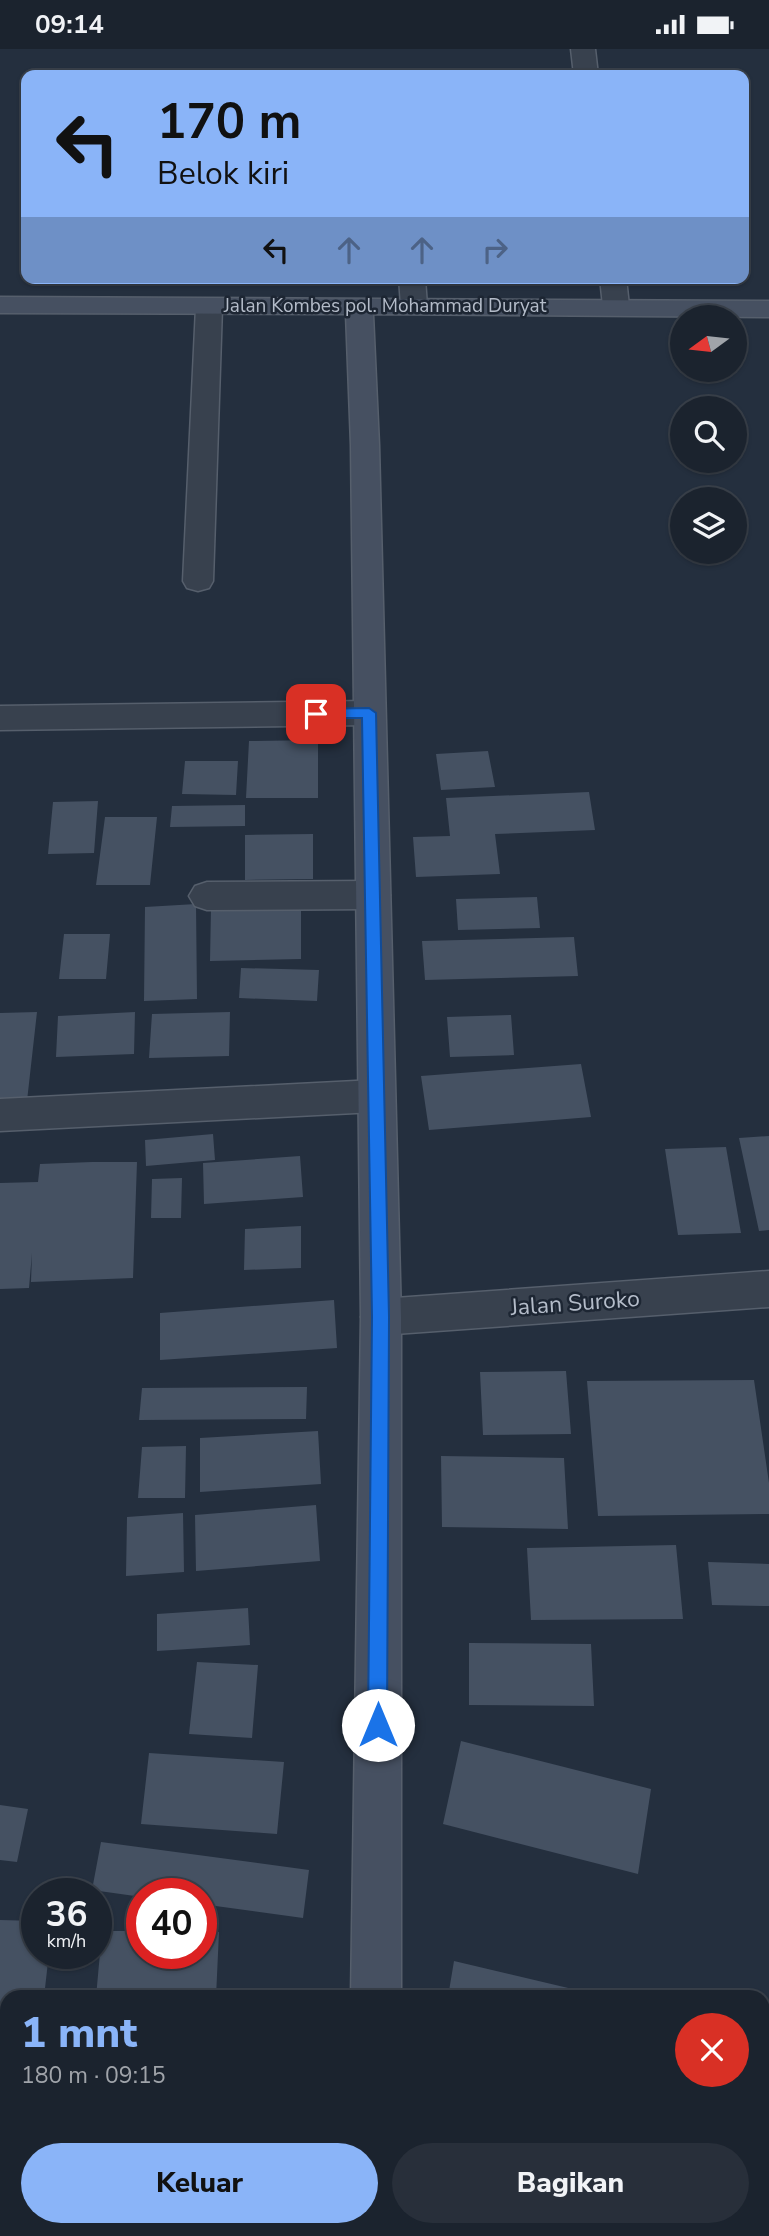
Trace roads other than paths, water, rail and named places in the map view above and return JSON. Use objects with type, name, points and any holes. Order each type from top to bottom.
[{"type":"street","points":[[583,49],[585,70]]},
{"type":"street","points":[[412,284],[414,306]]},
{"type":"street","points":[[614,284],[616,306]]},
{"type":"street","name":"Jalan Kombes pol. Mohammad Duryat","points":[[0,305],[616,306],[769,309]]},
{"type":"street","points":[[359,306],[365,445],[381,1317],[376,1990]]},
{"type":"street","points":[[198,581],[209,307]]},
{"type":"street","points":[[0,718],[369,713]]},
{"type":"street","points":[[207,896],[372,895]]},
{"type":"street","points":[[0,1115],[375,1096]]},
{"type":"street","name":"Jalan Suroko","points":[[381,1317],[769,1289]]}]
